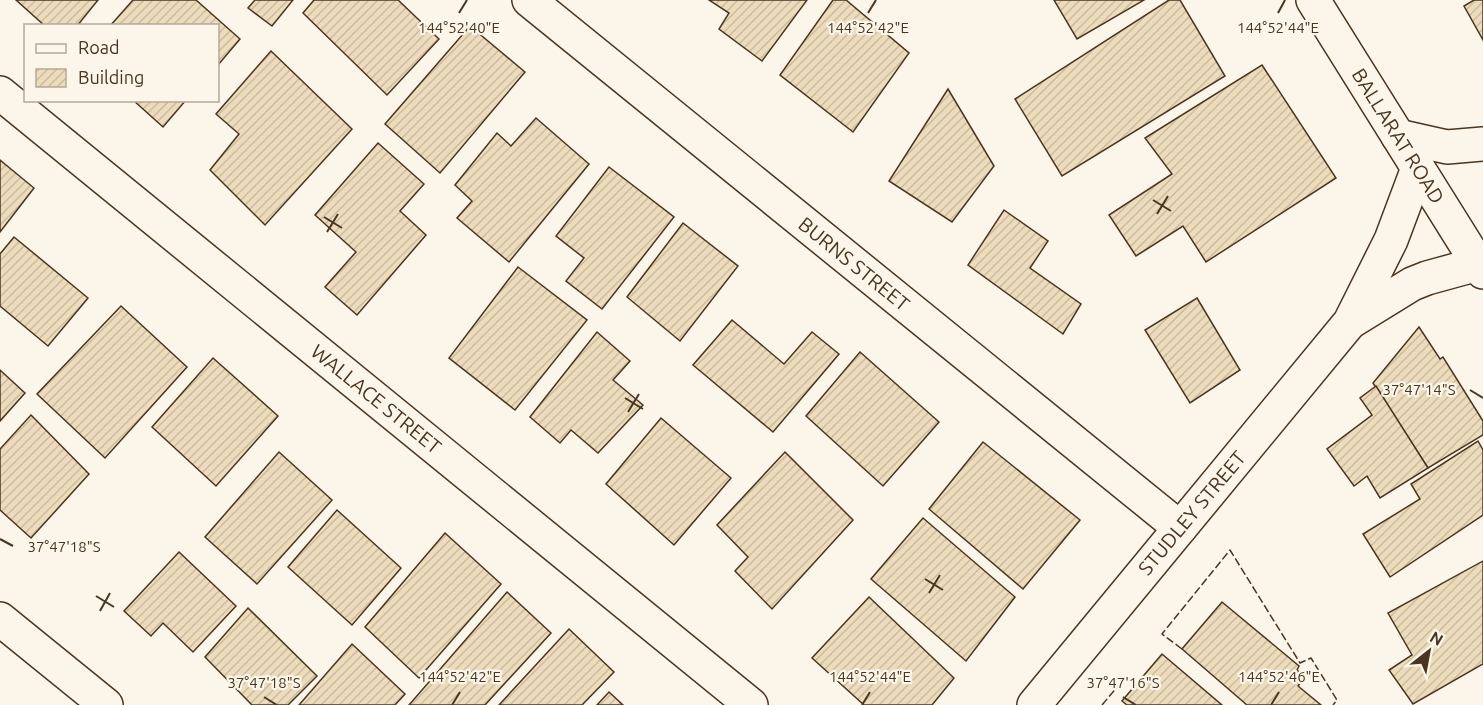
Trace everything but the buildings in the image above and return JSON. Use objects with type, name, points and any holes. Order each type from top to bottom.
[{"type":"main road","name":"BURNS STREET","points":[[529,0],[1180,528]]},
{"type":"main road","name":"BALLARAT ROAD","points":[[1313,0],[1481,268]]},
{"type":"main road","name":"WALLACE STREET","points":[[0,93],[751,705]]},
{"type":"main road","points":[[1398,136],[1447,147],[1483,144]]},
{"type":"main road","name":"STUDLEY STREET","points":[[1034,705],[1350,322],[1391,240],[1418,168]]},
{"type":"main road","name":"STUDLEY STREET","points":[[1350,322],[1412,284],[1427,278],[1481,268]]},
{"type":"main road","points":[[0,619],[106,705]]},
{"type":"fence","points":[[1182,649],[1162,634],[1230,550],[1300,663],[1311,658],[1337,700],[1333,705]]},
{"type":"fence","points":[[1102,705],[1118,686]]}]
